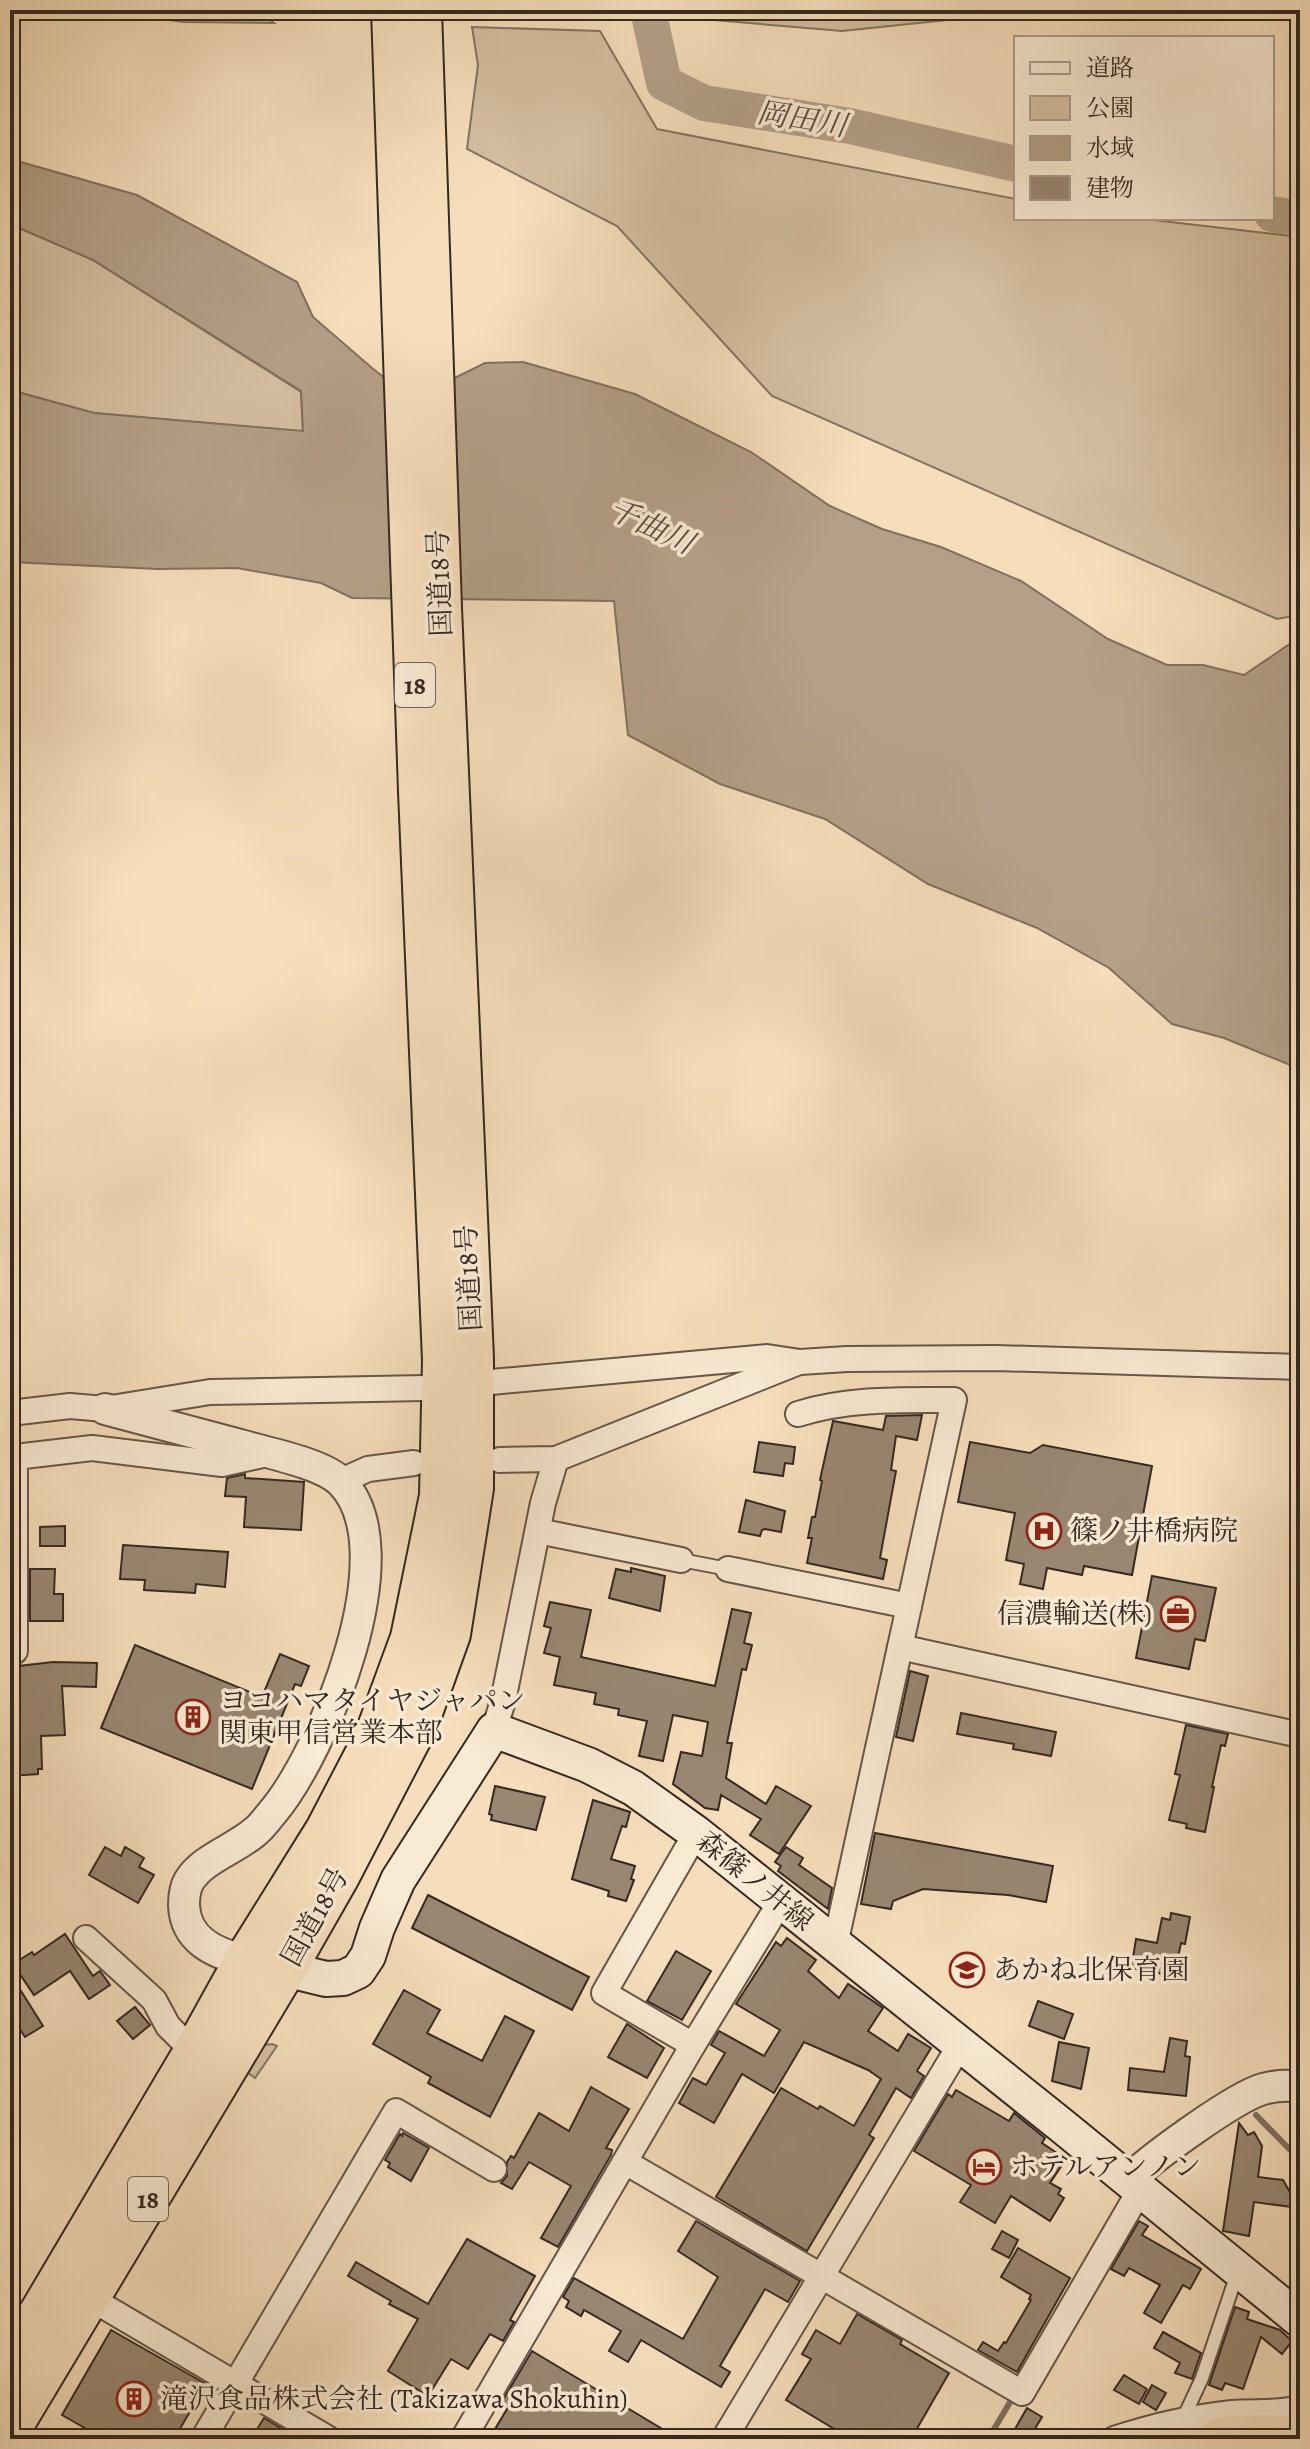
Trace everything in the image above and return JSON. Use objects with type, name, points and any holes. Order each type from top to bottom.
[{"type":"highway","name":"国道18号","points":[[10,2363],[84,2282],[193,2125],[339,1876],[417,1726],[450,1634],[473,1488],[458,1372],[419,791],[392,10]]},
{"type":"highway","name":"国道18号","points":[[10,2430],[194,2052],[245,1960],[326,1830],[375,1736],[411,1638],[440,1496],[458,1372],[443,655],[421,10]]},
{"type":"highway","points":[[10,2333],[49,2270],[84,2282]]},
{"type":"highway","points":[[1222,2439],[1300,2439]]},
{"type":"main road","points":[[245,1960],[326,1979],[343,1978],[358,1971],[368,1956],[398,1880],[494,1730]]},
{"type":"main road","name":"森篠ノ井線","points":[[494,1730],[588,1765],[633,1788],[696,1833],[1300,2320]]},
{"type":"street","points":[[105,1409],[210,1392],[458,1372],[767,1357],[800,1362],[996,1358],[1300,1367]]},
{"type":"street","points":[[500,1460],[556,1459],[800,1362]]},
{"type":"street","points":[[798,1414],[824,1406],[851,1403],[954,1400],[835,1945]]},
{"type":"street","points":[[10,1413],[70,1406],[105,1409],[307,1464],[341,1481],[356,1505],[364,1531],[366,1557],[363,1595],[355,1633],[319,1737],[275,1810],[257,1831],[201,1867],[188,1883],[184,1897],[184,1913],[190,1930],[203,1944],[222,1955],[245,1960]]},
{"type":"street","points":[[10,1652],[15,1651],[15,1457],[92,1448],[222,1464],[270,1453]]},
{"type":"street","points":[[494,1730],[556,1459]]},
{"type":"street","points":[[341,1481],[368,1469],[414,1463]]},
{"type":"street","points":[[538,1531],[681,1560]]},
{"type":"street","points":[[728,1569],[909,1606]]},
{"type":"street","points":[[900,1647],[1300,1735]]},
{"type":"street","points":[[693,2045],[604,1993],[696,1833]]},
{"type":"street","points":[[463,2439],[693,2045],[781,1901]]},
{"type":"street","points":[[86,1938],[154,2000],[168,2026],[194,2052]]},
{"type":"street","points":[[724,2439],[960,2045]]},
{"type":"street","points":[[625,2162],[1022,2393],[1134,2185],[1176,2144],[1261,2089],[1300,2087]]},
{"type":"street","points":[[203,2439],[396,2111],[494,2169]]},
{"type":"street","points":[[84,2282],[234,2383],[329,2439]]},
{"type":"street","points":[[1114,2439],[1183,2419],[1300,2408]]},
{"type":"lane","points":[[681,1560],[728,1569]]},
{"type":"lane","points":[[1183,2419],[1202,2378],[1238,2271]]},
{"type":"green space","points":[[91,10],[257,10],[274,23],[184,22]]},
{"type":"green space","points":[[689,10],[880,10],[986,16],[842,31],[690,18]]},
{"type":"green space","points":[[472,27],[600,31],[657,129],[1014,199],[1014,220],[1153,220],[1300,237],[1300,615],[1277,619],[772,396],[617,226],[467,149],[478,65]]},
{"type":"green space","points":[[10,224],[93,260],[301,392],[303,432],[94,413],[10,390]]},
{"type":"green space","points":[[254,2046],[277,2046],[255,2078],[241,2068]]},
{"type":"water","name":"千曲川","points":[[10,159],[137,195],[297,282],[313,317],[412,399],[485,363],[523,362],[635,394],[751,452],[830,506],[882,529],[941,547],[1021,581],[1108,639],[1167,665],[1203,665],[1244,675],[1300,637],[1300,1069],[1224,1038],[1172,1024],[1109,968],[1037,928],[928,884],[825,819],[720,784],[628,735],[614,601],[352,598],[321,583],[237,568],[158,569],[10,562],[10,390],[94,413],[303,431],[301,391],[93,260],[10,224]]},
{"type":"building","points":[[922,1415],[917,1440],[896,1436],[891,1470],[896,1471],[880,1558],[887,1560],[883,1579],[807,1563],[812,1538],[808,1538],[812,1517],[815,1517],[833,1421],[883,1430],[886,1416]]},
{"type":"building","points":[[759,1442],[795,1447],[793,1464],[785,1463],[783,1476],[754,1472]]},
{"type":"building","points":[[970,1442],[1030,1453],[1043,1445],[1152,1466],[1132,1575],[1084,1566],[1082,1575],[1047,1568],[1043,1589],[1020,1584],[1024,1564],[1006,1560],[1015,1513],[958,1502]]},
{"type":"building","points":[[245,1474],[245,1478],[304,1482],[301,1530],[244,1527],[246,1497],[225,1496],[227,1478]]},
{"type":"building","points":[[746,1500],[785,1511],[781,1532],[765,1529],[760,1536],[739,1532]]},
{"type":"building","points":[[65,1526],[65,1546],[40,1546],[40,1527]]},
{"type":"building","points":[[123,1545],[228,1552],[225,1587],[196,1584],[195,1593],[144,1590],[145,1580],[120,1579]]},
{"type":"building","points":[[631,1568],[665,1576],[660,1611],[609,1598],[616,1569],[631,1572]]},
{"type":"building","points":[[30,1569],[55,1569],[54,1594],[63,1594],[63,1621],[30,1621]]},
{"type":"building","name":"信濃輸送(株)","points":[[1152,1576],[1216,1588],[1205,1641],[1195,1639],[1189,1669],[1136,1658]]},
{"type":"building","points":[[550,1602],[591,1610],[581,1657],[715,1686],[732,1609],[751,1613],[744,1643],[752,1645],[746,1670],[742,1669],[727,1743],[732,1743],[726,1778],[766,1804],[776,1786],[811,1806],[779,1854],[750,1835],[761,1819],[721,1795],[718,1810],[705,1808],[673,1784],[681,1752],[702,1756],[708,1722],[673,1715],[663,1761],[639,1756],[647,1721],[618,1715],[619,1709],[594,1704],[596,1693],[554,1685],[560,1657],[544,1653],[551,1628],[544,1626]]},
{"type":"building","name":"ヨコハマタイヤジャパン 関東甲信営業本部","points":[[135,1645],[262,1697],[280,1654],[309,1666],[301,1686],[295,1684],[252,1789],[101,1728]]},
{"type":"building","points":[[53,1662],[97,1663],[96,1687],[62,1686],[65,1735],[41,1736],[42,1769],[38,1769],[38,1774],[10,1776],[10,1667]]},
{"type":"building","points":[[910,1671],[928,1676],[913,1741],[896,1737]]},
{"type":"building","points":[[961,1713],[1056,1732],[1051,1756],[1013,1749],[1014,1744],[957,1734]]},
{"type":"building","points":[[1186,1725],[1228,1734],[1225,1746],[1221,1745],[1205,1832],[1169,1820],[1180,1775],[1175,1774]]},
{"type":"building","points":[[495,1786],[545,1797],[536,1830],[491,1820],[492,1815],[489,1814]]},
{"type":"building","points":[[593,1800],[630,1812],[611,1859],[635,1866],[631,1879],[634,1880],[626,1901],[608,1896],[609,1891],[572,1879]]},
{"type":"building","points":[[875,1833],[1053,1866],[1046,1902],[1008,1895],[923,1889],[893,1901],[891,1909],[861,1904]]},
{"type":"building","points":[[105,1847],[121,1856],[125,1847],[144,1858],[139,1867],[154,1875],[138,1903],[89,1875]]},
{"type":"building","points":[[786,1847],[803,1858],[799,1865],[832,1888],[828,1909],[778,1871],[781,1866],[775,1862]]},
{"type":"building","points":[[428,1895],[589,1977],[572,2010],[412,1928]]},
{"type":"building","points":[[1171,1913],[1190,1917],[1174,1976],[1135,1969],[1136,1965],[1132,1964],[1136,1939],[1157,1943],[1162,1918],[1170,1920]]},
{"type":"building","points":[[65,1934],[93,1976],[100,1971],[110,1985],[89,1999],[70,1971],[34,1995],[13,1964],[32,1952],[34,1955]]},
{"type":"building","points":[[787,1938],[816,1960],[808,1971],[839,1998],[848,1984],[883,2008],[868,2031],[898,2051],[908,2034],[931,2048],[917,2071],[924,2076],[911,2098],[896,2088],[869,2135],[874,2138],[807,2251],[716,2197],[781,2088],[854,2126],[881,2079],[868,2070],[804,2042],[774,2093],[742,2074],[714,2123],[679,2103],[693,2078],[706,2085],[725,2053],[711,2045],[719,2031],[764,2056],[780,2030],[736,2004],[776,1942],[781,1946]]},
{"type":"building","points":[[676,1951],[711,1971],[682,2020],[647,2001]]},
{"type":"building","points":[[404,1990],[440,2010],[427,2033],[482,2061],[505,2016],[534,2031],[490,2117],[428,2083],[431,2077],[373,2044]]},
{"type":"building","points":[[21,1991],[43,2026],[25,2037],[10,2014],[10,1997]]},
{"type":"building","points":[[1038,2001],[1073,2014],[1064,2039],[1029,2026]]},
{"type":"building","points":[[135,2007],[150,2025],[133,2039],[117,2021]]},
{"type":"building","points":[[627,2024],[664,2048],[647,2078],[608,2057]]},
{"type":"building","points":[[1170,2038],[1187,2041],[1185,2056],[1190,2057],[1186,2096],[1128,2090],[1130,2068],[1164,2072]]},
{"type":"building","points":[[1059,2042],[1089,2048],[1081,2089],[1052,2081]]},
{"type":"building","points":[[591,2087],[629,2109],[606,2148],[612,2150],[611,2155],[558,2247],[541,2238],[571,2186],[529,2162],[512,2189],[501,2183],[507,2176],[507,2162],[511,2156],[514,2158],[539,2113],[569,2131]]},
{"type":"building","name":"ホテルアンノン","points":[[956,2090],[1009,2121],[1014,2113],[1045,2138],[1042,2143],[1066,2159],[1050,2183],[1061,2189],[1058,2194],[1064,2198],[1050,2221],[1011,2196],[995,2223],[960,2202],[971,2185],[914,2151],[948,2094],[952,2097]]},
{"type":"building","points":[[1239,2123],[1248,2135],[1254,2132],[1262,2146],[1258,2177],[1283,2180],[1299,2208],[1254,2202],[1249,2236],[1223,2231]]},
{"type":"building","points":[[403,2133],[429,2148],[411,2181],[388,2167],[390,2163],[385,2160]]},
{"type":"building","points":[[696,2221],[800,2281],[788,2302],[765,2289],[720,2366],[730,2372],[721,2387],[641,2340],[628,2362],[609,2351],[621,2331],[584,2310],[581,2316],[566,2307],[569,2301],[563,2297],[574,2278],[683,2339],[718,2277],[678,2251]]},
{"type":"building","points":[[1139,2221],[1148,2226],[1142,2235],[1201,2269],[1190,2289],[1183,2285],[1161,2323],[1144,2313],[1160,2285],[1129,2268],[1124,2276],[1111,2269]]},
{"type":"building","points":[[1002,2231],[1018,2240],[1009,2258],[992,2249]]},
{"type":"building","points":[[467,2239],[535,2276],[510,2320],[514,2322],[503,2341],[490,2334],[468,2369],[451,2359],[428,2396],[388,2371],[418,2319],[348,2276],[356,2262],[428,2304]]},
{"type":"building","points":[[1018,2248],[1070,2278],[1017,2372],[978,2350],[983,2342],[998,2351],[1031,2300],[1031,2295],[1001,2277]]},
{"type":"building","points":[[1235,2307],[1249,2312],[1247,2319],[1280,2330],[1292,2341],[1282,2354],[1261,2337],[1243,2389],[1225,2383],[1222,2390],[1209,2385]]},
{"type":"building","points":[[857,2314],[902,2340],[900,2344],[949,2373],[911,2439],[851,2439],[786,2400],[811,2359],[802,2354],[816,2330],[840,2344]]},
{"type":"building","name":"滝沢食品株式会社 (Takizawa Shokuhin)","points":[[111,2330],[206,2384],[174,2439],[104,2439],[62,2415]]},
{"type":"building","points":[[1163,2332],[1201,2353],[1192,2379],[1175,2373],[1180,2363],[1154,2348]]},
{"type":"building","points":[[532,2351],[679,2439],[489,2439],[507,2409],[500,2405]]},
{"type":"building","points":[[1124,2375],[1147,2389],[1139,2404],[1114,2390]]},
{"type":"building","points":[[1152,2385],[1166,2393],[1156,2410],[1143,2402]]},
{"type":"building","points":[[1027,2408],[1042,2417],[1030,2437],[1015,2429]]},
{"type":"building","points":[[264,2418],[299,2439],[251,2439]]},
{"type":"waterway","name":"岡田川","points":[[648,10],[664,83],[704,103],[850,126],[1014,164]]},
{"type":"waterway","name":"岡田川","points":[[1274,214],[1300,219]]},
{"type":"waterway","points":[[1256,2115],[1300,2160]]},
{"type":"waterway","points":[[988,2439],[1012,2399]]},
{"type":"place","name":"篠ノ井橋病院","points":[[1044,1531]]},
{"type":"place","name":"信濃輸送(株)","points":[[1178,1614]]},
{"type":"place","name":"ヨコハマタイヤジャパン 関東甲信営業本部","points":[[193,1717]]},
{"type":"place","name":"あかね北保育園","points":[[967,1970]]},
{"type":"place","name":"ホテルアンノン","points":[[984,2167]]},
{"type":"place","name":"滝沢食品株式会社 (Takizawa Shokuhin)","points":[[134,2399]]}]
